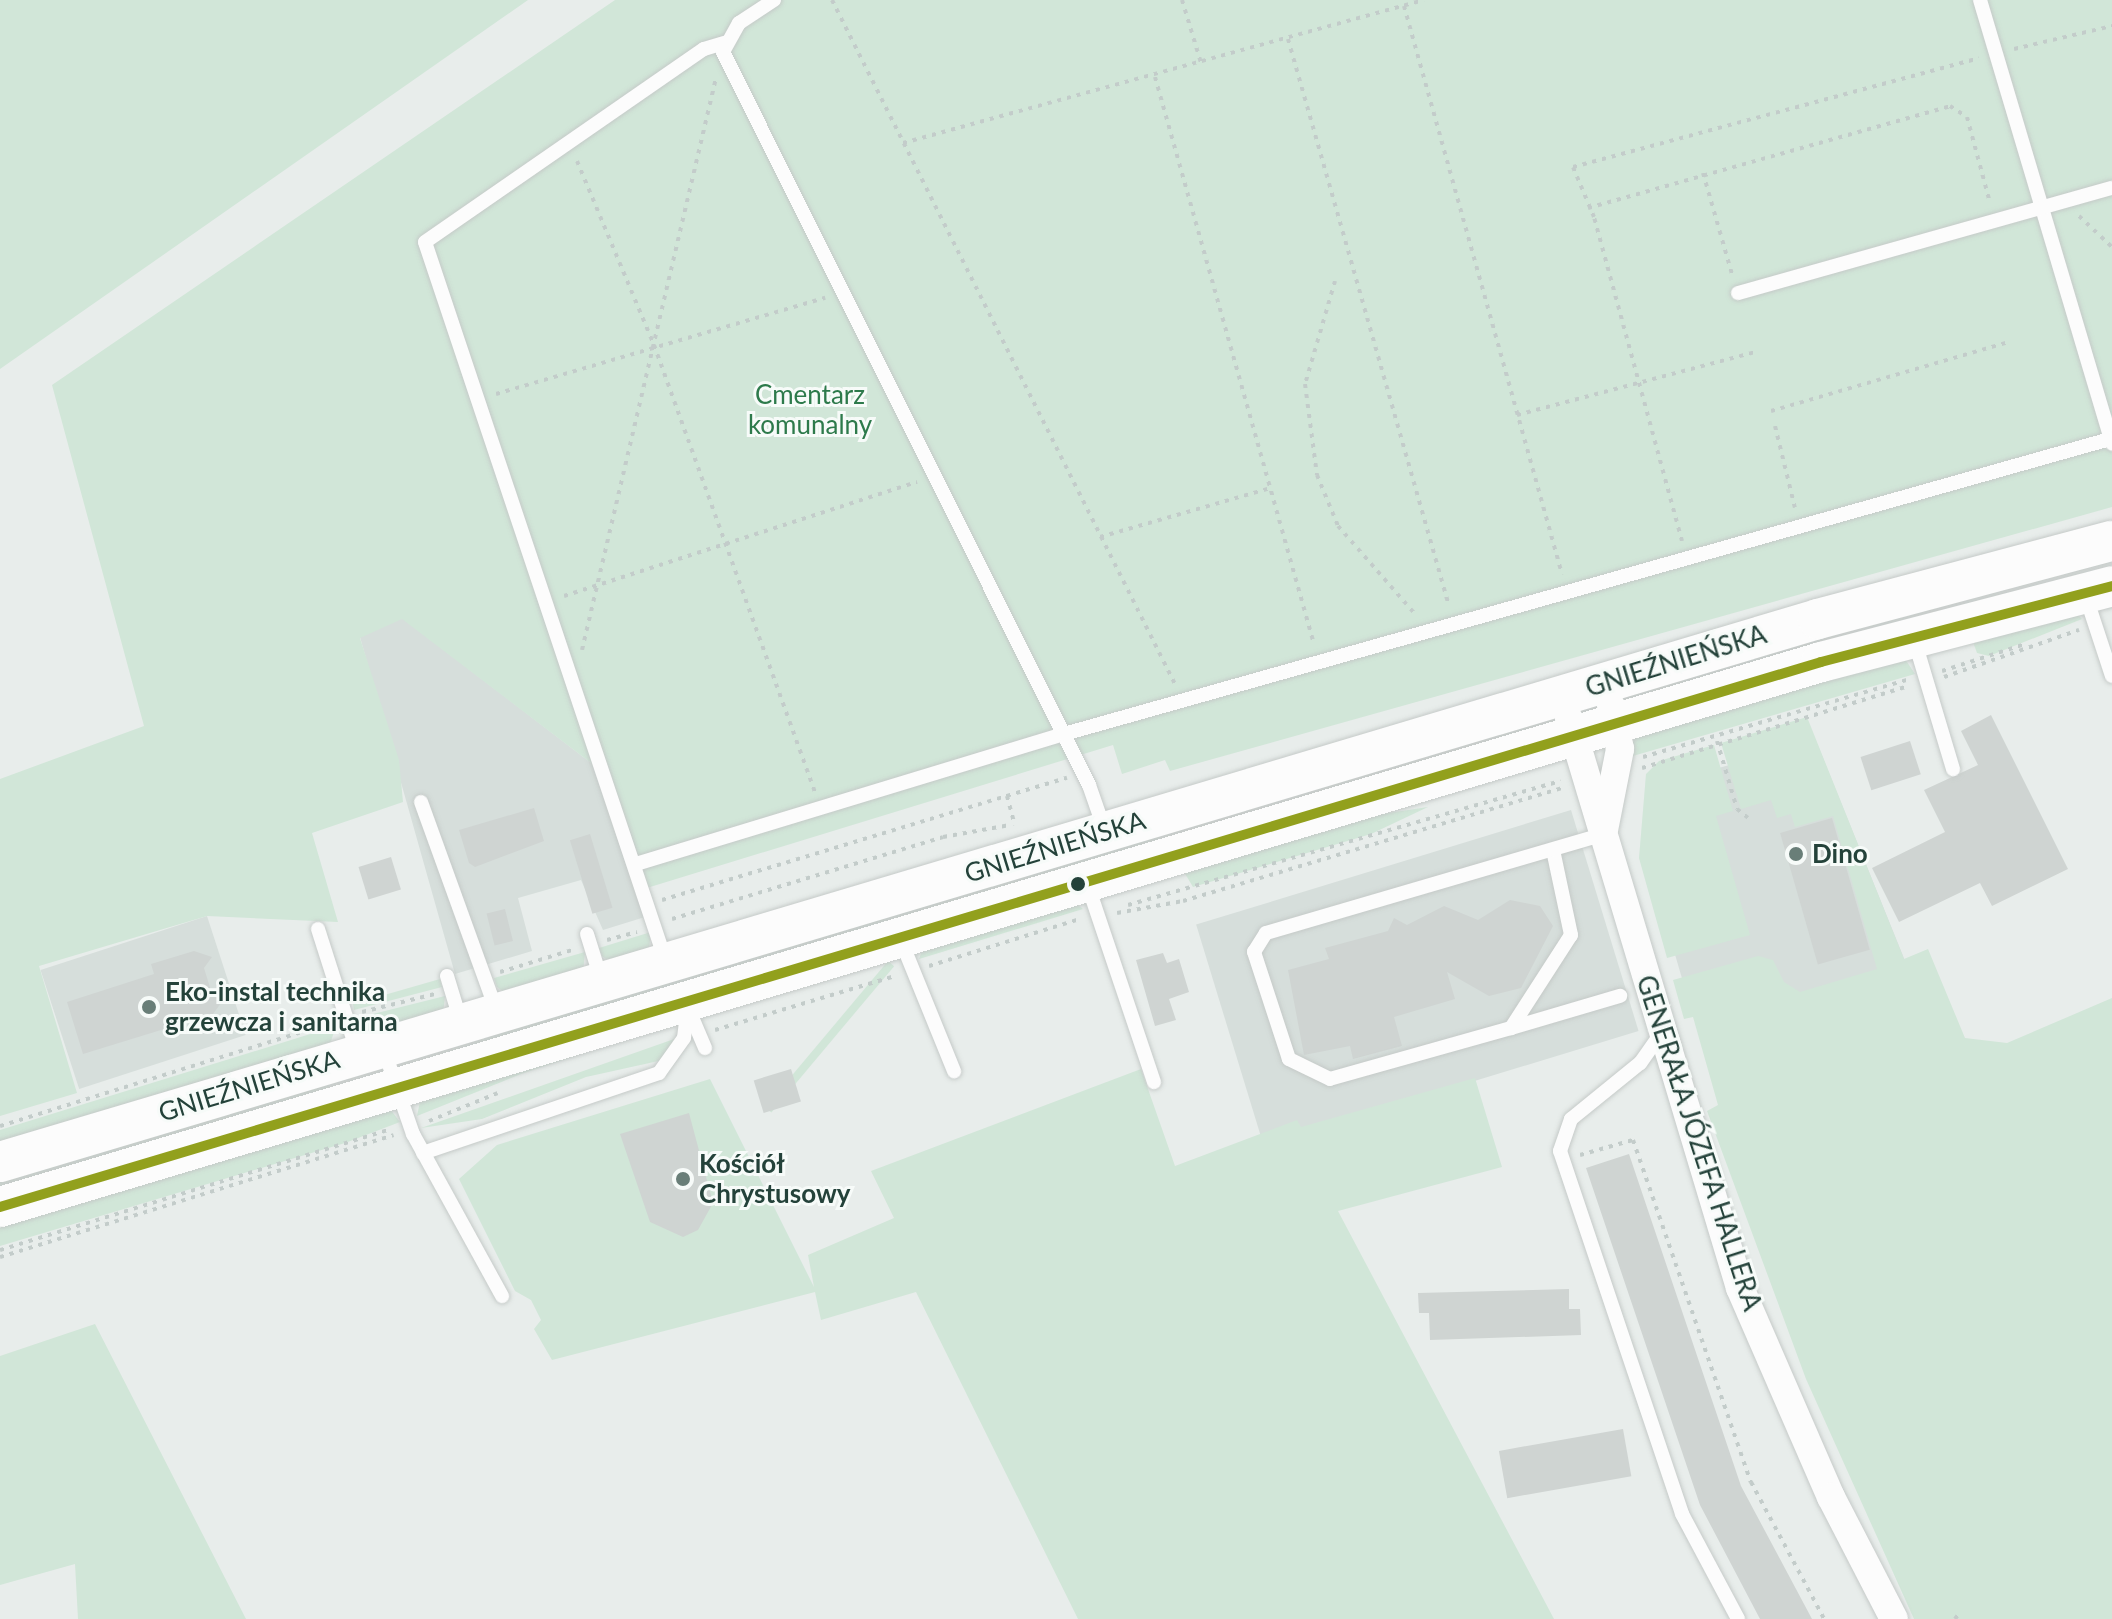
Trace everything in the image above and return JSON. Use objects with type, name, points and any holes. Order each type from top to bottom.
[{"type":"main road","name":"GNIEŹNIEŃSKA","points":[[0,1207],[381,1085],[469,995],[593,953],[661,944],[1105,831],[1604,682],[2112,541]]},
{"type":"main road","name":"GNIEŹNIEŃSKA","points":[[0,1162],[695,1018],[907,962],[1094,906],[1574,736],[1914,637],[2094,607]]},
{"type":"street","name":"GENERAŁA JÓZEFA HALLERA","points":[[1602,835],[1625,768],[1604,682]]},
{"type":"street","name":"GENERAŁA JÓZEFA HALLERA","points":[[1562,695],[1574,736],[1572,783],[1602,835],[1740,1288],[1831,1497],[1894,1619]]},
{"type":"lane","points":[[661,944],[575,680],[425,242],[704,49],[724,43],[774,0]]},
{"type":"lane","points":[[636,864],[820,806],[1182,700],[2111,441],[2045,208],[1980,0]]},
{"type":"lane","points":[[724,43],[843,293],[1083,773],[1105,831]]},
{"type":"lane","points":[[1736,287],[1995,222],[2112,188]]},
{"type":"lane","points":[[2094,607],[2112,676]]},
{"type":"lane","points":[[1914,637],[1953,769]]},
{"type":"lane","points":[[421,802],[469,995]]},
{"type":"lane","points":[[1602,835],[1266,933],[1254,952],[1278,1041],[1308,1074],[1330,1079],[1620,996]]},
{"type":"lane","points":[[1511,1028],[1571,935],[1553,850]]},
{"type":"lane","points":[[1094,906],[1154,1082]]},
{"type":"lane","points":[[318,929],[381,1085],[423,1153],[502,1296]]},
{"type":"lane","points":[[907,962],[954,1071]]},
{"type":"lane","points":[[423,1153],[659,1073],[680,1047],[695,1018]]},
{"type":"lane","points":[[695,1018],[705,1048]]},
{"type":"lane","points":[[1662,1031],[1640,1063],[1571,1119],[1563,1160],[1682,1514],[1738,1619]]},
{"type":"path","points":[[832,0],[1182,700]]},
{"type":"path","points":[[1182,0],[1201,63]]},
{"type":"path","points":[[903,143],[1155,77],[1424,0]]},
{"type":"path","points":[[1404,6],[1567,592]]},
{"type":"path","points":[[1685,551],[1640,382],[1573,167],[1996,53],[2112,26]]},
{"type":"path","points":[[1288,39],[1454,624]]},
{"type":"path","points":[[575,680],[724,43]]},
{"type":"path","points":[[1155,77],[1319,661]]},
{"type":"path","points":[[1588,208],[1703,173],[1950,106],[1967,117],[1995,222]]},
{"type":"path","points":[[569,142],[654,345],[723,545],[820,806]]},
{"type":"path","points":[[1703,173],[1736,287]]},
{"type":"path","points":[[2073,199],[2080,218],[2112,247]]},
{"type":"path","points":[[1335,281],[1305,384],[1317,475],[1338,526],[1367,565],[1435,629]]},
{"type":"path","points":[[479,399],[654,345],[843,293]]},
{"type":"path","points":[[1771,411],[2009,342]]},
{"type":"path","points":[[1517,415],[1755,352]]},
{"type":"path","points":[[1775,426],[1799,526]]},
{"type":"path","points":[[548,601],[934,476]]},
{"type":"path","points":[[1100,537],[1271,488]]},
{"type":"path","points":[[1625,768],[1926,679],[2094,607]]},
{"type":"path","points":[[1625,768],[1926,679],[2094,607]]},
{"type":"path","points":[[1717,741],[1737,809],[1748,818]]},
{"type":"path","points":[[648,904],[1083,773]]},
{"type":"path","points":[[1545,775],[1572,783]]},
{"type":"path","points":[[695,1018],[907,962],[1094,906],[1181,895],[1377,836],[1572,783]]},
{"type":"path","points":[[695,1018],[907,962],[1094,906],[1181,895],[1372,844],[1572,783]]},
{"type":"path","points":[[1372,844],[1377,836],[1429,809],[1497,788]]},
{"type":"path","points":[[356,1014],[469,995],[593,953],[661,944]]},
{"type":"path","points":[[0,1126],[334,1021]]},
{"type":"path","points":[[0,1250],[381,1085],[509,1082]]},
{"type":"path","points":[[0,1257],[381,1085]]},
{"type":"path","points":[[1563,1160],[1633,1140],[1751,1482],[1824,1619]]},
{"type":"path","points":[[1955,1619],[1960,1612]]},
{"type":"shaded area","points":[[402,618],[595,766],[645,917],[603,930],[581,880],[518,898],[532,951],[455,974],[360,637]]},
{"type":"shaded area","points":[[1816,741],[1910,973],[1693,1016],[1643,845],[1679,779]]},
{"type":"shaded area","points":[[1571,810],[1639,1031],[1264,1146],[1196,925]]},
{"type":"shaded area","points":[[207,916],[246,1035],[79,1089],[41,970]]},
{"type":"green space","points":[[0,0],[528,0],[0,369]]},
{"type":"green space","name":"Cmentarz komunalny","points":[[615,0],[2112,0],[2112,507],[1170,771],[1165,760],[1122,774],[1113,745],[637,891],[595,766],[402,619],[360,638],[399,760],[403,802],[312,833],[338,922],[207,916],[39,966],[77,1093],[0,1116],[0,779],[144,726],[52,385]]},
{"type":"green space","points":[[2076,613],[2082,619],[1989,656],[1977,653],[1971,636]]},
{"type":"green space","points":[[1905,659],[1915,674],[1626,758],[1637,733]]},
{"type":"green space","points":[[1807,717],[1904,959],[1928,949],[1965,1038],[2007,1043],[2112,998],[2112,1619],[1914,1619],[1806,1379],[1707,1111],[1718,1105],[1693,1017],[1684,1019],[1673,980],[1758,956],[1773,960],[1784,982],[1800,992],[1877,969],[1833,816],[1795,827],[1791,814],[1777,818],[1771,800],[1741,809],[1721,743]]},
{"type":"green space","points":[[1714,745],[1733,811],[1716,816],[1750,935],[1667,958],[1639,858],[1646,774],[1659,761]]},
{"type":"green space","points":[[1428,807],[1371,834],[1193,887],[1181,867],[1335,821]]},
{"type":"green space","points":[[1154,830],[1159,846],[421,1062],[620,991]]},
{"type":"green space","points":[[1075,903],[1083,909],[919,959],[923,948]]},
{"type":"green space","points":[[651,932],[649,949],[613,964],[602,956],[599,948]]},
{"type":"green space","points":[[585,952],[583,973],[508,995],[497,987],[494,978]]},
{"type":"green space","points":[[888,961],[894,966],[771,1112],[765,1107]]},
{"type":"green space","points":[[440,979],[442,987],[354,1010],[353,1004]]},
{"type":"green space","points":[[445,996],[443,1014],[370,1032],[357,1018]]},
{"type":"green space","points":[[336,1026],[329,1047],[0,1147],[0,1130]]},
{"type":"green space","points":[[632,1037],[521,1074],[417,1116],[421,1097]]},
{"type":"green space","points":[[677,1038],[663,1060],[586,1077],[482,1119],[421,1128]]},
{"type":"green space","points":[[1141,1069],[1175,1166],[1297,1120],[1301,1127],[1475,1078],[1502,1167],[1338,1211],[1554,1619],[1078,1619],[916,1292],[821,1320],[815,1292],[552,1360],[534,1329],[541,1320],[531,1300],[515,1291],[459,1179],[497,1145],[710,1079],[814,1287],[808,1255],[894,1218],[871,1171]]},
{"type":"green space","points":[[329,1084],[328,1092],[0,1194],[0,1176]]},
{"type":"green space","points":[[390,1109],[400,1122],[345,1143],[0,1246],[0,1221]]},
{"type":"green space","points":[[95,1324],[246,1619],[78,1619],[75,1564],[0,1585],[0,1356]]},
{"type":"building","points":[[1991,715],[2068,869],[1992,906],[1980,883],[1899,922],[1872,868],[1945,832],[1924,790],[1978,765],[1961,731]]},
{"type":"building","points":[[1910,741],[1921,774],[1871,790],[1861,757]]},
{"type":"building","points":[[534,808],[544,841],[475,867],[469,863],[459,830]]},
{"type":"building","points":[[1832,818],[1870,950],[1818,965],[1780,833]]},
{"type":"building","points":[[590,834],[613,908],[592,914],[570,840]]},
{"type":"building","points":[[391,857],[401,890],[368,899],[358,867]]},
{"type":"building","points":[[1510,900],[1540,906],[1553,926],[1521,988],[1489,996],[1447,972],[1455,999],[1394,1017],[1402,1046],[1353,1059],[1350,1046],[1304,1055],[1288,970],[1329,959],[1325,948],[1388,931],[1394,918],[1407,925],[1444,906],[1478,920]]},
{"type":"building","points":[[505,909],[513,941],[495,946],[487,914]]},
{"type":"building","points":[[194,951],[212,957],[204,968],[212,994],[224,999],[213,1014],[83,1054],[67,1002],[154,974],[151,964]]},
{"type":"building","points":[[1163,953],[1167,963],[1179,959],[1189,992],[1169,999],[1176,1020],[1155,1026],[1136,960]]},
{"type":"building","points":[[791,1069],[801,1102],[764,1113],[754,1080]]},
{"type":"building","points":[[689,1113],[713,1203],[698,1230],[683,1237],[650,1222],[620,1134]]},
{"type":"building","points":[[1629,1154],[1741,1486],[1812,1619],[1760,1619],[1700,1505],[1586,1168]]},
{"type":"building","points":[[1569,1289],[1569,1309],[1580,1309],[1581,1335],[1430,1340],[1429,1313],[1419,1313],[1418,1293]]},
{"type":"building","points":[[1623,1429],[1631,1476],[1507,1498],[1499,1451]]},
{"type":"transit line","points":[[0,1207],[1821,662],[2112,586]]},
{"type":"place","name":"Dino","points":[[1796,854]]},
{"type":"place","name":"Eko-instal technika grzewcza i sanitarna","points":[[149,1007]]},
{"type":"place","name":"Kościół Chrystusowy","points":[[683,1179]]}]
